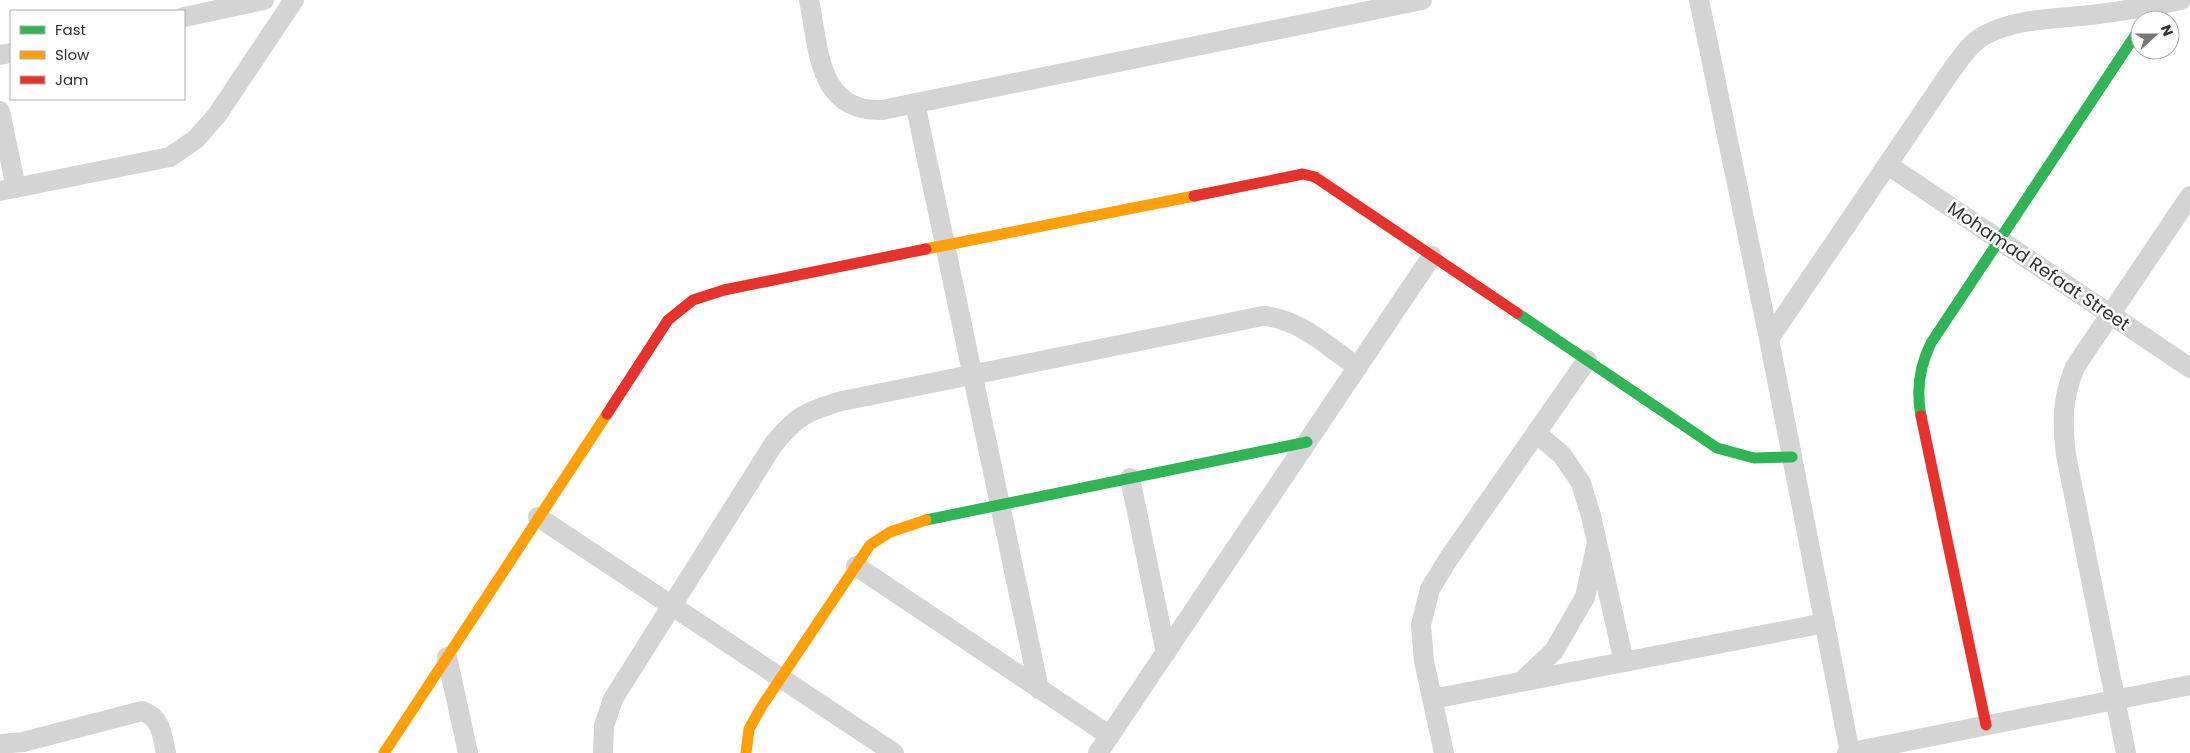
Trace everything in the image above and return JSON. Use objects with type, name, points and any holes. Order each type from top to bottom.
[{"type":"street","points":[[185,17],[264,0]]},
{"type":"street","points":[[0,111],[8,190],[170,157],[196,139],[217,115],[294,0]]},
{"type":"street","points":[[808,0],[827,82],[836,96],[850,106],[865,111],[882,110],[1422,0]]},
{"type":"street","points":[[1701,0],[1825,623],[1849,753],[2190,685]]},
{"type":"street","points":[[2156,10],[2181,0]]},
{"type":"street","points":[[1769,339],[1965,52],[1983,36],[2005,26],[2029,21],[2130,13]]},
{"type":"street","points":[[1986,725],[1918,402],[1917,381],[1921,363],[1931,343],[2130,43]]},
{"type":"street","points":[[915,103],[1039,689]]},
{"type":"street","name":"Mohamad Refaat Street","points":[[1888,164],[2190,368]]},
{"type":"street","points":[[384,753],[668,320],[684,305],[703,294],[1303,174],[1316,177],[1717,448],[1741,458],[1767,460],[1792,457]]},
{"type":"street","points":[[2126,753],[2066,455],[2063,407],[2068,385],[2075,367],[2190,196]]},
{"type":"street","points":[[1098,753],[1432,256]]},
{"type":"street","points":[[603,753],[604,726],[613,699],[773,445],[790,423],[812,409],[972,374],[1263,316],[1277,317],[1290,322],[1358,367]]},
{"type":"street","points":[[1444,753],[1424,661],[1421,625],[1430,589],[1587,360]]},
{"type":"street","points":[[1536,433],[1562,455],[1581,483],[1597,540],[1624,662]]},
{"type":"street","points":[[746,753],[750,729],[781,678],[870,546],[890,532],[913,523],[1307,442]]},
{"type":"street","points":[[1130,478],[1166,653]]},
{"type":"street","points":[[538,517],[894,753]]},
{"type":"street","points":[[1522,681],[1554,651],[1585,597],[1597,540]]},
{"type":"street","points":[[856,566],[1110,736]]},
{"type":"street","points":[[1432,699],[1825,623]]},
{"type":"street","points":[[447,657],[468,753]]},
{"type":"street","points":[[0,744],[23,742],[142,711],[152,715],[158,721],[166,753]]},
{"type":"traffic: fast","points":[[1921,416],[1919,397],[1921,370],[1931,343],[2130,43]]},
{"type":"traffic: fast","points":[[1517,313],[1717,448],[1754,458],[1792,457]]},
{"type":"traffic: fast","points":[[926,520],[1307,442]]},
{"type":"traffic: slow","points":[[926,249],[1194,196]]},
{"type":"traffic: slow","points":[[384,753],[607,414]]},
{"type":"traffic: slow","points":[[746,753],[749,729],[762,706],[870,545],[890,532],[926,520]]},
{"type":"traffic: jam","points":[[1194,196],[1303,174],[1315,177],[1517,313]]},
{"type":"traffic: jam","points":[[607,414],[668,320],[693,300],[724,290],[926,249]]},
{"type":"traffic: jam","points":[[1921,416],[1986,725]]}]
